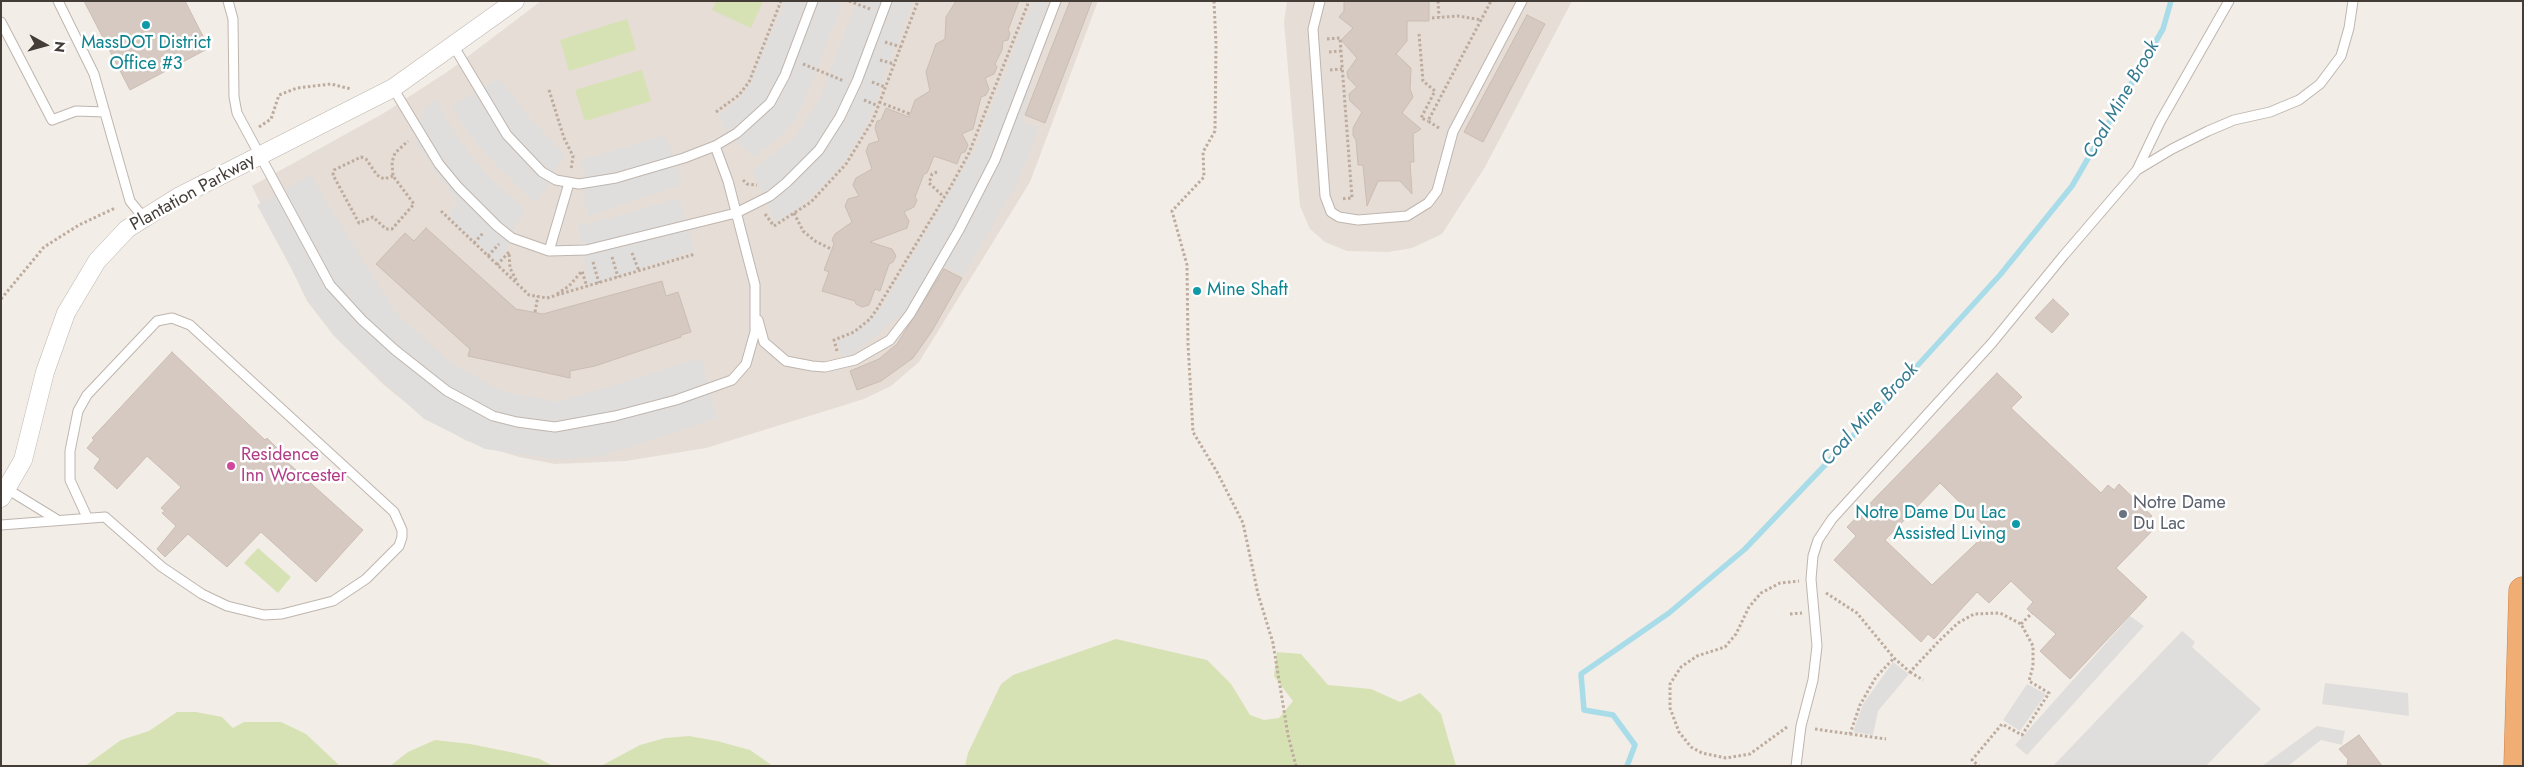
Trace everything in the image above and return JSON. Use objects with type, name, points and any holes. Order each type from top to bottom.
[{"type":"highway","points":[[2518,766],[2523,591]]},
{"type":"street","name":"Plantation Parkway","points":[[4,493],[23,460],[45,372],[66,313],[97,261],[127,229],[143,217],[393,88],[515,1]]},
{"type":"lane","points":[[58,1],[94,74],[130,200],[143,217]]},
{"type":"lane","points":[[228,1],[233,19],[234,97],[237,112],[330,285],[362,320],[395,350],[447,391],[494,416],[555,428],[650,407],[732,380],[746,364],[756,315],[755,285],[716,146]]},
{"type":"lane","points":[[453,45],[507,135],[542,172],[556,180],[579,184],[616,178],[716,146],[737,133],[770,103],[785,75],[813,1]]},
{"type":"lane","points":[[393,88],[439,164],[477,208],[512,238],[549,251],[589,250],[736,213],[770,196],[786,183],[819,150],[831,133],[852,95],[887,1]]},
{"type":"lane","points":[[756,315],[764,342],[786,361],[825,367],[855,360],[890,340],[910,314],[995,160],[1056,1]]},
{"type":"lane","points":[[1320,1],[1313,29],[1325,196],[1331,212],[1339,217],[1358,220],[1408,216],[1428,203],[1437,191],[1453,132],[1522,1]]},
{"type":"lane","points":[[1796,766],[1801,726],[1813,680],[1816,646],[1812,583],[1813,556],[1818,540],[1832,519],[1992,343],[2137,170],[2160,122],[2229,1]]},
{"type":"lane","points":[[2137,170],[2208,131],[2234,120],[2270,112],[2299,100],[2320,84],[2341,56],[2349,28],[2353,1]]},
{"type":"lane","points":[[1,22],[52,120],[76,111],[105,112]]},
{"type":"lane","points":[[549,251],[569,183]]},
{"type":"lane","points":[[1,525],[56,519],[105,517],[162,567],[202,594],[227,606],[249,613],[264,615],[282,614],[333,601],[366,579],[400,546],[402,537],[402,530],[394,512],[190,325],[172,318],[157,321],[87,395],[78,411],[70,451],[70,480],[86,517]]},
{"type":"lane","points":[[4,493],[56,519]]},
{"type":"path","points":[[716,112],[739,95],[749,82],[781,1]]},
{"type":"path","points":[[849,1],[858,4]]},
{"type":"path","points":[[758,216],[762,212],[774,226],[811,202],[846,164],[859,146],[879,102],[918,1]]},
{"type":"path","points":[[836,355],[838,350],[834,340],[854,332],[870,320],[969,153],[1029,1]]},
{"type":"path","points":[[1214,1],[1215,131],[1203,152],[1204,177],[1172,211],[1187,265],[1188,344],[1193,432],[1217,472],[1243,523],[1258,594],[1273,643],[1288,735],[1296,766]]},
{"type":"path","points":[[1438,1],[1439,17]]},
{"type":"path","points":[[1428,122],[1491,1]]},
{"type":"path","points":[[1432,18],[1458,16],[1482,20]]},
{"type":"path","points":[[1324,31],[1325,39],[1340,38],[1352,198],[1338,200]]},
{"type":"path","points":[[1419,34],[1423,81],[1435,91],[1421,118],[1439,127],[1440,131]]},
{"type":"path","points":[[818,70],[830,75]]},
{"type":"path","points":[[259,127],[271,119],[279,95],[297,88],[331,84],[354,89]]},
{"type":"path","points":[[549,90],[564,138],[573,156],[569,183]]},
{"type":"path","points":[[879,102],[910,114]]},
{"type":"path","points":[[393,176],[384,179],[377,175],[366,158],[361,157],[334,170],[333,175],[359,223],[374,217],[386,229],[392,230],[414,204],[393,176],[392,162],[395,153],[420,131]]},
{"type":"path","points":[[739,171],[742,180],[747,184],[757,184]]},
{"type":"path","points":[[937,172],[932,174],[929,183],[944,197]]},
{"type":"path","points":[[1,299],[44,247],[114,208]]},
{"type":"path","points":[[441,211],[529,295],[547,298],[695,254]]},
{"type":"path","points":[[794,213],[803,231],[815,241],[831,249]]},
{"type":"path","points":[[628,241],[639,271]]},
{"type":"path","points":[[609,246],[618,278]]},
{"type":"path","points":[[589,250],[599,283]]},
{"type":"path","points":[[497,265],[509,252],[510,268],[518,285]]},
{"type":"path","points":[[554,296],[569,286],[582,270],[587,287]]},
{"type":"path","points":[[535,312],[538,296]]},
{"type":"path","points":[[1886,739],[1790,725],[1779,730],[1770,741],[1750,754],[1726,758],[1702,754],[1691,747],[1679,732],[1670,708],[1670,684],[1680,666],[1697,656],[1726,647],[1736,634],[1749,607],[1761,593],[1780,583],[1812,583],[1857,613],[1894,658],[1922,680]]},
{"type":"path","points":[[1910,672],[1952,629],[1974,614],[2000,613],[2021,624],[2033,646],[2033,666],[2029,682],[2049,693],[2022,735],[2002,724],[1972,760],[1979,766]]},
{"type":"path","points":[[2021,624],[2032,613]]},
{"type":"path","points":[[1850,734],[1860,705],[1876,677],[1894,658]]},
{"type":"shaded area","points":[[541,1],[1098,1],[1030,182],[919,362],[891,386],[864,399],[706,448],[626,461],[555,464],[519,457],[467,441],[422,416],[384,385],[334,336],[307,301],[252,186],[384,113],[450,70]]},
{"type":"shaded area","points":[[785,1],[843,1],[796,119],[778,138],[753,158],[723,126],[719,115],[745,93]]},
{"type":"shaded area","points":[[857,1],[913,1],[865,128],[846,159],[826,183],[800,206],[776,223],[752,171],[795,138],[821,96]]},
{"type":"shaded area","points":[[1033,1],[1049,1],[1023,122],[1039,128],[1018,181],[963,276],[938,263],[908,309],[845,361],[837,342],[858,331],[884,304],[977,145]]},
{"type":"shaded area","points":[[1287,1],[1572,1],[1485,167],[1442,234],[1412,248],[1388,252],[1347,251],[1325,242],[1310,229],[1300,206],[1284,22]]},
{"type":"shaded area","points":[[499,78],[528,116],[565,155],[554,170],[546,190],[535,203],[495,164],[467,131],[452,106]]},
{"type":"shaded area","points":[[436,99],[456,136],[484,172],[525,210],[517,222],[507,248],[498,263],[448,216],[457,202],[415,142],[423,111]]},
{"type":"shaded area","points":[[665,135],[679,169],[681,185],[589,216],[583,199],[584,173],[581,160]]},
{"type":"shaded area","points":[[310,175],[395,312],[450,362],[501,391],[558,402],[701,358],[717,419],[600,456],[560,460],[485,449],[424,419],[338,340],[311,305],[257,205]]},
{"type":"shaded area","points":[[679,198],[695,250],[589,285],[577,225],[611,218]]},
{"type":"shaded area","points":[[2130,616],[2144,626],[2027,755],[2015,745]]},
{"type":"shaded area","points":[[2182,631],[2195,642],[2192,647],[2261,709],[2206,766],[2053,766]]},
{"type":"shaded area","points":[[1893,662],[1909,674],[1878,711],[1873,735],[1853,732],[1863,704]]},
{"type":"shaded area","points":[[2325,683],[2408,693],[2409,716],[2322,704]]},
{"type":"shaded area","points":[[2027,684],[2046,694],[2020,731],[2003,720]]},
{"type":"shaded area","points":[[2317,726],[2345,731],[2342,745],[2321,740],[2288,766],[2262,766]]},
{"type":"green space","points":[[716,1],[763,1],[751,28],[712,10]]},
{"type":"green space","points":[[627,19],[636,50],[569,71],[560,40]]},
{"type":"green space","points":[[642,70],[651,101],[585,121],[575,90]]},
{"type":"green space","points":[[258,548],[291,577],[278,593],[244,563]]},
{"type":"green space","points":[[1116,639],[1207,660],[1231,684],[1250,715],[1264,720],[1279,718],[1293,701],[1274,676],[1277,652],[1301,654],[1328,685],[1371,689],[1400,702],[1420,693],[1441,714],[1456,766],[965,766],[968,753],[1001,684],[1013,675]]},
{"type":"green space","points":[[177,712],[196,712],[222,717],[233,728],[244,722],[281,722],[306,734],[340,766],[85,766],[121,740],[149,731]]},
{"type":"green space","points":[[689,736],[750,750],[773,766],[601,766],[640,745],[665,738]]},
{"type":"green space","points":[[435,740],[470,744],[515,753],[540,759],[553,766],[390,766],[408,752]]},
{"type":"building","name":"MassDOT District Office #3","points":[[84,1],[185,1],[209,48],[130,90]]},
{"type":"building","points":[[956,1],[1019,1],[1008,30],[1010,33],[1008,40],[1003,41],[1002,50],[995,64],[997,67],[994,74],[985,78],[989,89],[986,95],[981,97],[973,129],[962,134],[968,145],[965,152],[961,153],[957,164],[934,156],[927,173],[924,174],[915,197],[917,200],[914,207],[904,212],[909,221],[907,228],[870,242],[892,249],[896,256],[893,262],[889,264],[880,291],[875,289],[869,305],[862,307],[856,304],[855,301],[822,291],[829,272],[824,270],[834,244],[832,240],[835,234],[852,222],[845,206],[848,199],[859,196],[853,185],[856,178],[872,169],[866,151],[869,144],[879,141],[875,128],[877,121],[881,120],[886,108],[909,117],[915,100],[930,91],[926,72],[936,44],[945,39],[946,17]]},
{"type":"building","points":[[1070,1],[1092,1],[1045,123],[1025,115]]},
{"type":"building","points":[[1344,1],[1429,1],[1429,21],[1407,21],[1407,41],[1396,54],[1411,68],[1410,89],[1413,97],[1402,113],[1421,129],[1413,134],[1414,162],[1410,162],[1412,194],[1400,181],[1378,181],[1367,206],[1363,165],[1358,165],[1356,140],[1353,135],[1353,128],[1362,112],[1350,101],[1349,94],[1357,87],[1348,78],[1347,72],[1357,58],[1341,40],[1353,28],[1339,17],[1344,11]]},
{"type":"building","points":[[1527,15],[1545,24],[1483,142],[1464,132]]},
{"type":"building","points":[[426,228],[516,309],[543,314],[662,281],[666,296],[678,292],[691,332],[595,366],[570,371],[570,378],[468,356],[470,349],[376,264],[405,233],[414,241]]},
{"type":"building","points":[[944,269],[962,278],[932,331],[913,358],[881,381],[857,390],[850,371],[879,359],[897,344]]},
{"type":"building","points":[[2053,299],[2069,314],[2052,333],[2035,318]]},
{"type":"building","name":"Residence Inn Worcester","points":[[172,352],[265,440],[267,438],[280,451],[277,453],[363,530],[316,582],[261,532],[227,567],[188,534],[165,557],[157,549],[176,526],[162,513],[165,511],[161,508],[181,487],[147,456],[117,489],[94,468],[100,459],[87,448],[94,440],[92,438]]},
{"type":"building","name":"Notre Dame Du Lac Assisted Living","points":[[1997,373],[2022,397],[2011,408],[2101,493],[2108,485],[2114,490],[2119,484],[2152,516],[2147,521],[2155,528],[2116,568],[2147,597],[2070,679],[2040,651],[2056,634],[2027,609],[2033,602],[2011,581],[1989,603],[1977,592],[1934,639],[1928,634],[1921,642],[1834,560],[1856,536],[1847,527]],"holes":[[[1940,483],[1989,531],[1932,585],[1885,540]]]},
{"type":"building","points":[[2359,735],[2382,766],[2347,766],[2348,759],[2339,749]]},
{"type":"waterway","name":"Coal Mine Brook","points":[[1627,766],[1635,745],[1613,715],[1584,710],[1581,674],[1669,613],[1745,549],[1867,421],[2000,275],[2072,186],[2163,29],[2171,1]]},
{"type":"place","name":"MassDOT District Office #3","points":[[146,25]]},
{"type":"place","name":"Mine Shaft","points":[[1197,291]]},
{"type":"place","name":"Residence Inn Worcester","points":[[231,466]]},
{"type":"place","name":"Notre Dame Du Lac","points":[[2123,514]]},
{"type":"place","name":"Notre Dame Du Lac Assisted Living","points":[[2016,524]]}]
